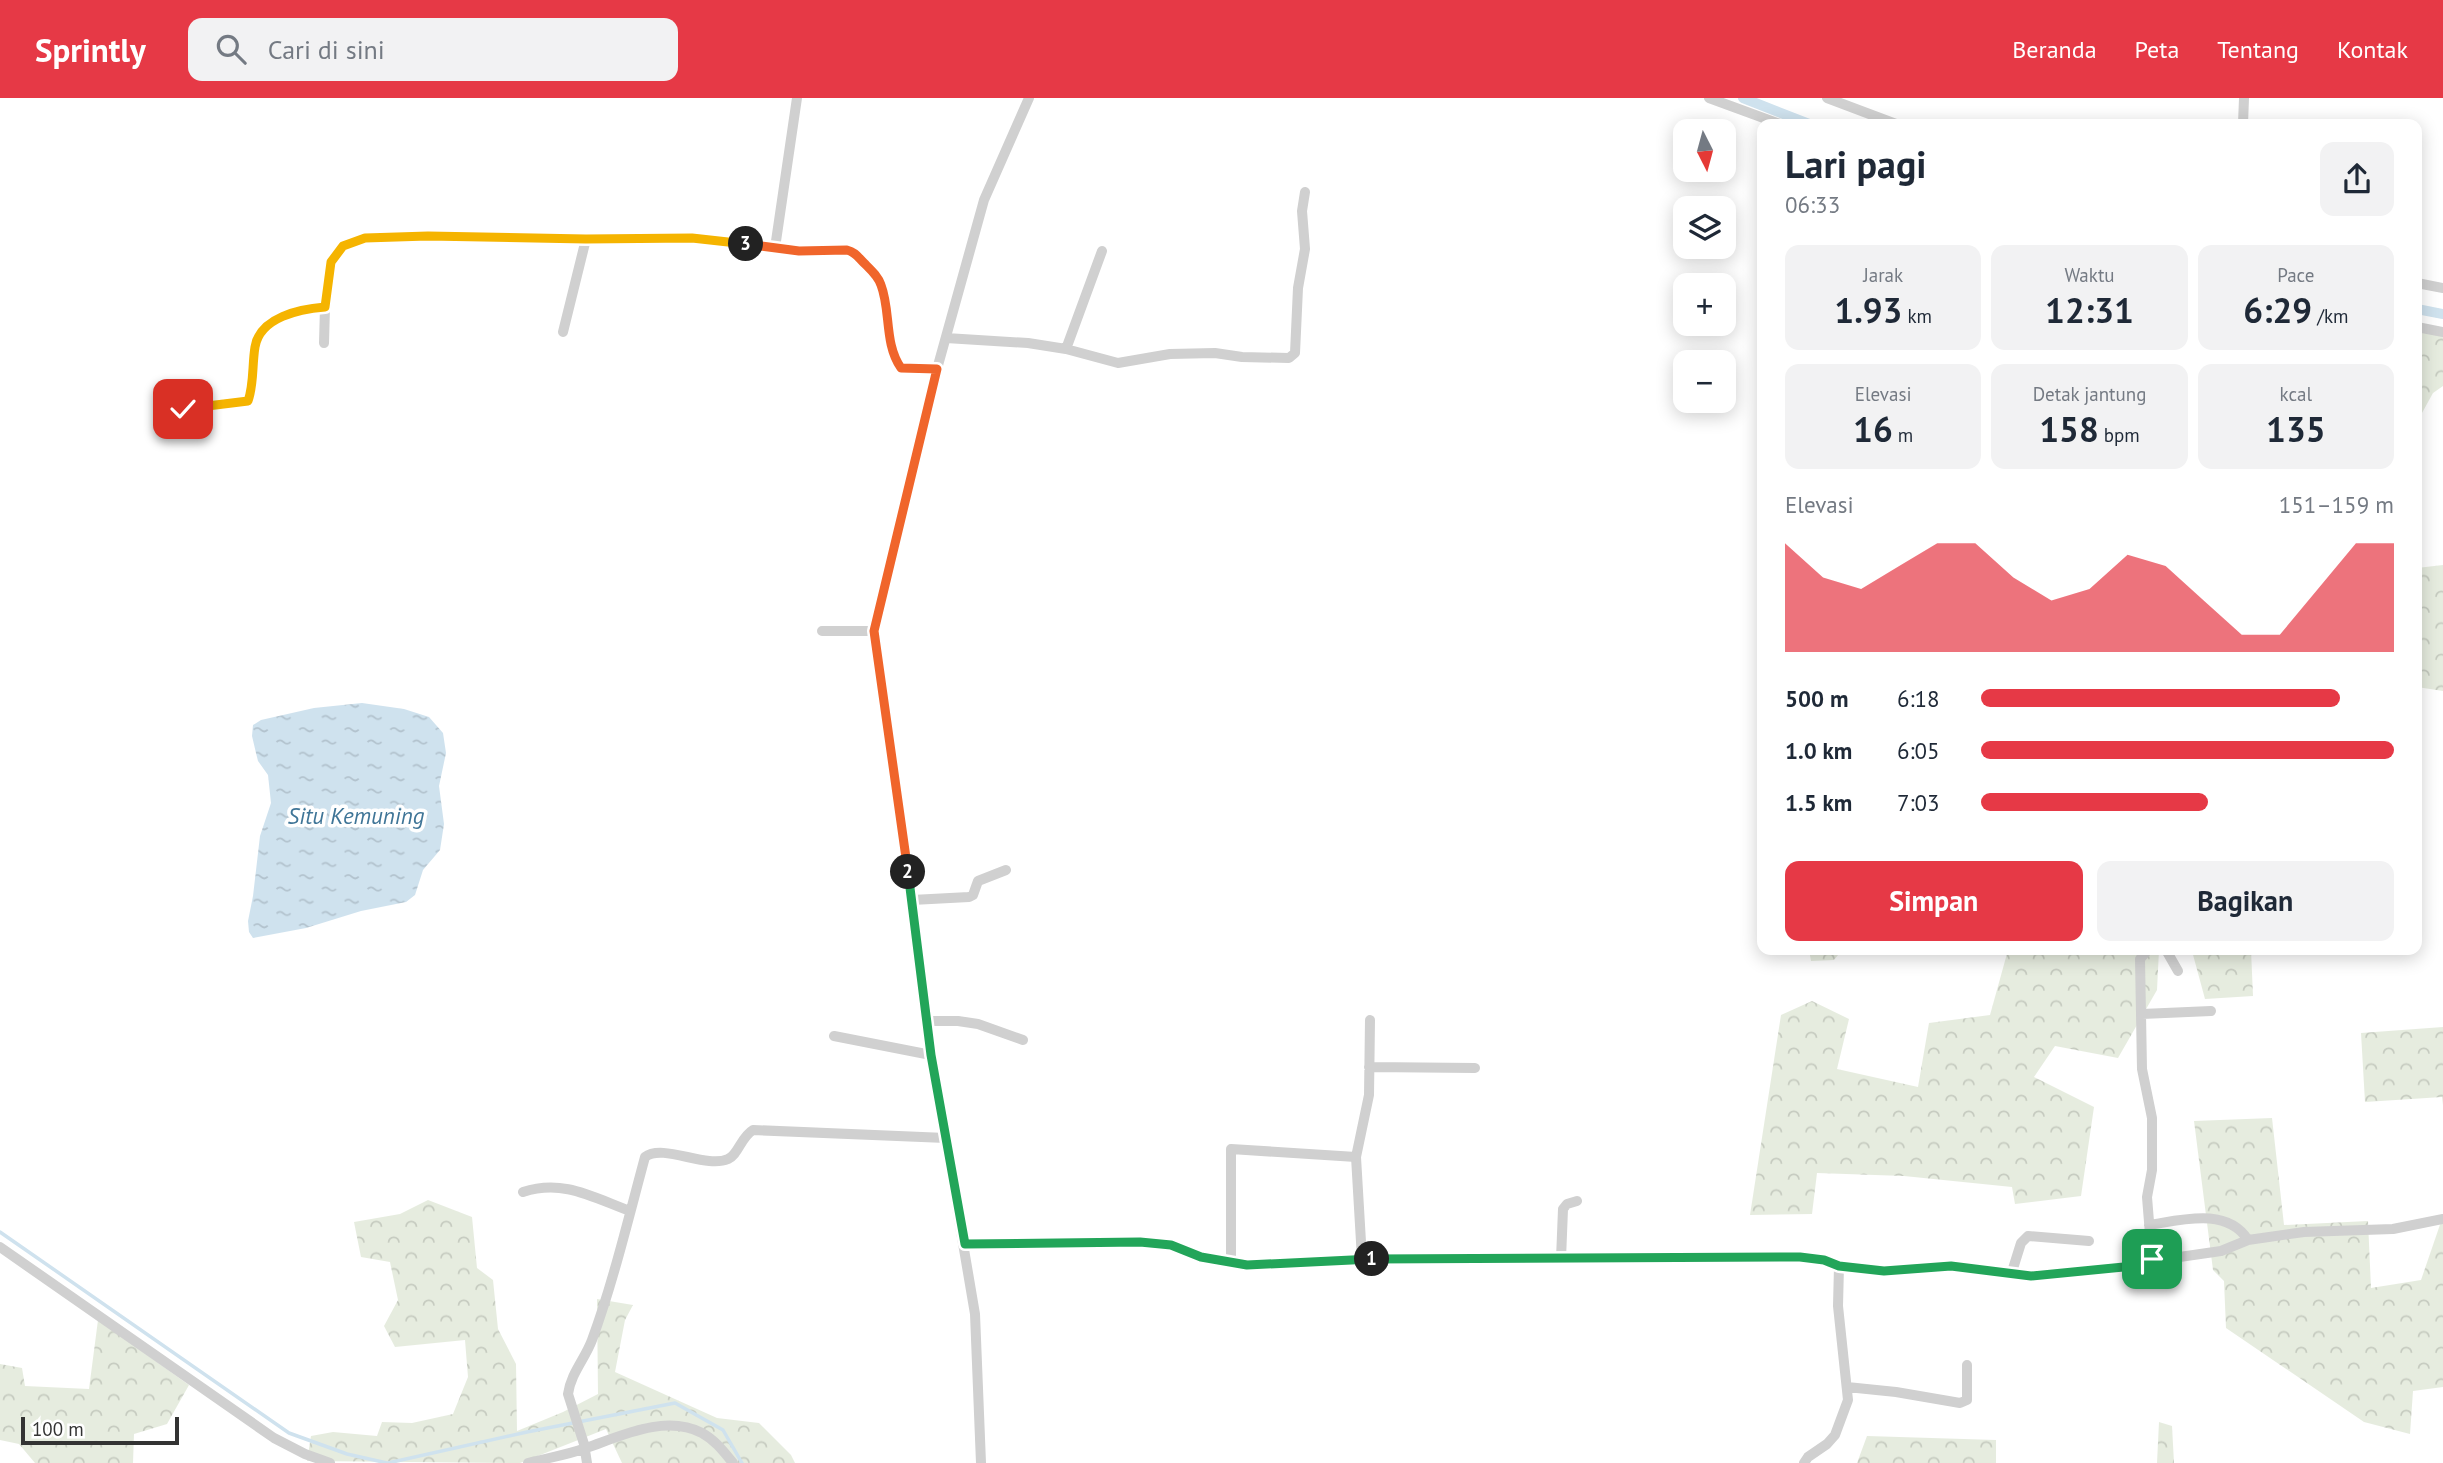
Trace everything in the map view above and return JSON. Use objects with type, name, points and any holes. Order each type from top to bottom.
[{"type":"street","points":[[775,248],[797,98]]},
{"type":"street","points":[[981,1463],[975,1314],[931,1055],[874,631],[937,369],[984,200],[1029,98]]},
{"type":"street","points":[[1709,98],[1766,119]]},
{"type":"street","points":[[1827,98],[1883,119]]},
{"type":"street","points":[[2243,119],[2244,98]]},
{"type":"street","points":[[946,338],[1028,343],[1066,349],[1118,363],[1170,354],[1214,353],[1272,359],[1293,356],[1298,288],[1305,249],[1302,211],[1305,192]]},
{"type":"street","points":[[324,343],[325,307],[331,262],[343,246],[365,238],[692,238],[799,251],[854,252],[873,271],[881,285],[898,364],[901,368],[914,370],[937,369]]},
{"type":"street","points":[[563,332],[586,239]]},
{"type":"street","points":[[1066,349],[1102,251]]},
{"type":"street","points":[[2422,284],[2443,287]]},
{"type":"street","points":[[183,409],[246,403],[249,399],[255,345],[262,330],[288,313],[325,307]]},
{"type":"street","points":[[2422,328],[2443,332]]},
{"type":"street","points":[[822,631],[874,631]]},
{"type":"street","points":[[912,900],[969,897],[973,895],[978,881],[1006,870]]},
{"type":"street","points":[[2144,955],[2140,959],[2142,1069],[2152,1118],[2152,1170],[2147,1197],[2152,1261]]},
{"type":"street","points":[[2169,955],[2178,971]]},
{"type":"street","points":[[2143,1014],[2211,1011]]},
{"type":"street","points":[[1362,1259],[1356,1157],[1369,1096],[1370,1020]]},
{"type":"street","points":[[928,1021],[978,1024],[1023,1040]]},
{"type":"street","points":[[834,1036],[931,1055]]},
{"type":"street","points":[[1369,1067],[1475,1068]]},
{"type":"street","points":[[587,1463],[568,1394],[571,1378],[591,1342],[645,1157],[649,1153],[721,1161],[732,1158],[746,1135],[753,1130],[946,1138]]},
{"type":"street","points":[[1231,1263],[1231,1149],[1356,1157]]},
{"type":"street","points":[[523,1192],[540,1186],[568,1188],[630,1211]]},
{"type":"street","points":[[1561,1259],[1563,1209],[1567,1204],[1577,1201]]},
{"type":"street","points":[[2149,1225],[2187,1219],[2216,1219],[2233,1223],[2248,1240]]},
{"type":"street","points":[[965,1244],[1140,1242],[1171,1245],[1201,1257],[1247,1265],[1362,1259],[1800,1257],[1824,1260],[1839,1266],[1884,1271],[1951,1266],[2031,1276],[2144,1265],[2152,1261],[2221,1251],[2248,1240],[2304,1232],[2393,1230],[2443,1219]]},
{"type":"street","points":[[2011,1275],[2021,1243],[2028,1237],[2089,1241]]},
{"type":"street","points":[[0,1247],[274,1438],[304,1454],[330,1463]]},
{"type":"street","points":[[1804,1463],[1835,1435],[1848,1400],[1838,1306],[1839,1266]]},
{"type":"street","points":[[1847,1387],[1960,1403],[1967,1400],[1967,1365]]},
{"type":"street","points":[[528,1463],[647,1428],[685,1427],[702,1433],[733,1463]]},
{"type":"green space","points":[[2422,324],[2443,329],[2443,386],[2433,393],[2422,413]]},
{"type":"green space","points":[[2443,565],[2443,691],[2422,688],[2422,567]]},
{"type":"green space","points":[[1810,955],[1838,955],[1834,960],[1811,961]]},
{"type":"green space","points":[[2007,955],[2159,955],[2157,990],[2118,1058],[2055,1046],[2034,1077],[2094,1107],[2081,1196],[2015,1204],[2012,1187],[1904,1176],[1817,1173],[1812,1214],[1750,1215],[1781,1015],[1812,1001],[1849,1019],[1837,1069],[1918,1087],[1929,1023],[1990,1015]]},
{"type":"green space","points":[[2193,955],[2251,955],[2253,996],[2205,999]]},
{"type":"green space","points":[[2443,1027],[2443,1105],[2442,1097],[2365,1102],[2361,1033]]},
{"type":"green space","points":[[2272,1118],[2284,1225],[2368,1221],[2371,1288],[2421,1280],[2443,1216],[2443,1387],[2413,1391],[2410,1434],[2364,1422],[2226,1328],[2224,1281],[2213,1270],[2194,1121]]},
{"type":"green space","points":[[428,1200],[472,1217],[477,1268],[493,1280],[498,1329],[516,1364],[517,1431],[598,1394],[597,1299],[633,1305],[625,1320],[615,1372],[717,1418],[759,1423],[791,1455],[795,1463],[622,1463],[606,1429],[520,1463],[307,1461],[311,1436],[333,1432],[377,1436],[382,1422],[412,1423],[453,1414],[468,1377],[465,1340],[395,1347],[384,1326],[398,1300],[390,1262],[361,1257],[354,1222],[400,1214]]},
{"type":"green space","points":[[98,1320],[189,1385],[167,1424],[134,1434],[133,1463],[35,1463],[19,1444],[0,1440],[0,1364],[22,1368],[25,1386],[89,1389]]},
{"type":"green space","points":[[2159,1422],[2172,1426],[2174,1463],[2157,1463]]},
{"type":"green space","points":[[1867,1436],[1996,1440],[1996,1463],[1857,1463]]},
{"type":"water","name":"Situ Kemuning","points":[[362,703],[404,709],[429,717],[443,733],[446,753],[439,786],[444,824],[440,850],[423,870],[415,895],[406,902],[361,911],[306,928],[253,938],[249,932],[248,921],[260,836],[271,803],[268,775],[258,761],[252,736],[253,725],[261,720],[314,708]]},
{"type":"waterway","points":[[1743,98],[1796,119]]},
{"type":"waterway","points":[[2422,310],[2443,314]]},
{"type":"waterway","points":[[0,1232],[289,1433],[347,1454],[387,1463]]},
{"type":"waterway","points":[[388,1463],[675,1403],[723,1430],[742,1463]]},
{"type":"route","points":[[183,409],[246,403],[249,399],[255,345],[262,330],[288,313],[325,307],[331,262],[343,246],[365,238],[692,238],[799,251],[847,250],[854,252],[873,271],[881,285],[898,364],[901,368],[914,370],[937,369],[874,631],[931,1055],[965,1244],[1140,1242],[1171,1245],[1201,1257],[1247,1265],[1362,1259],[1800,1257],[1824,1260],[1839,1266],[1884,1271],[1951,1266],[2031,1276],[2144,1265],[2149,1264],[2152,1259]]}]
